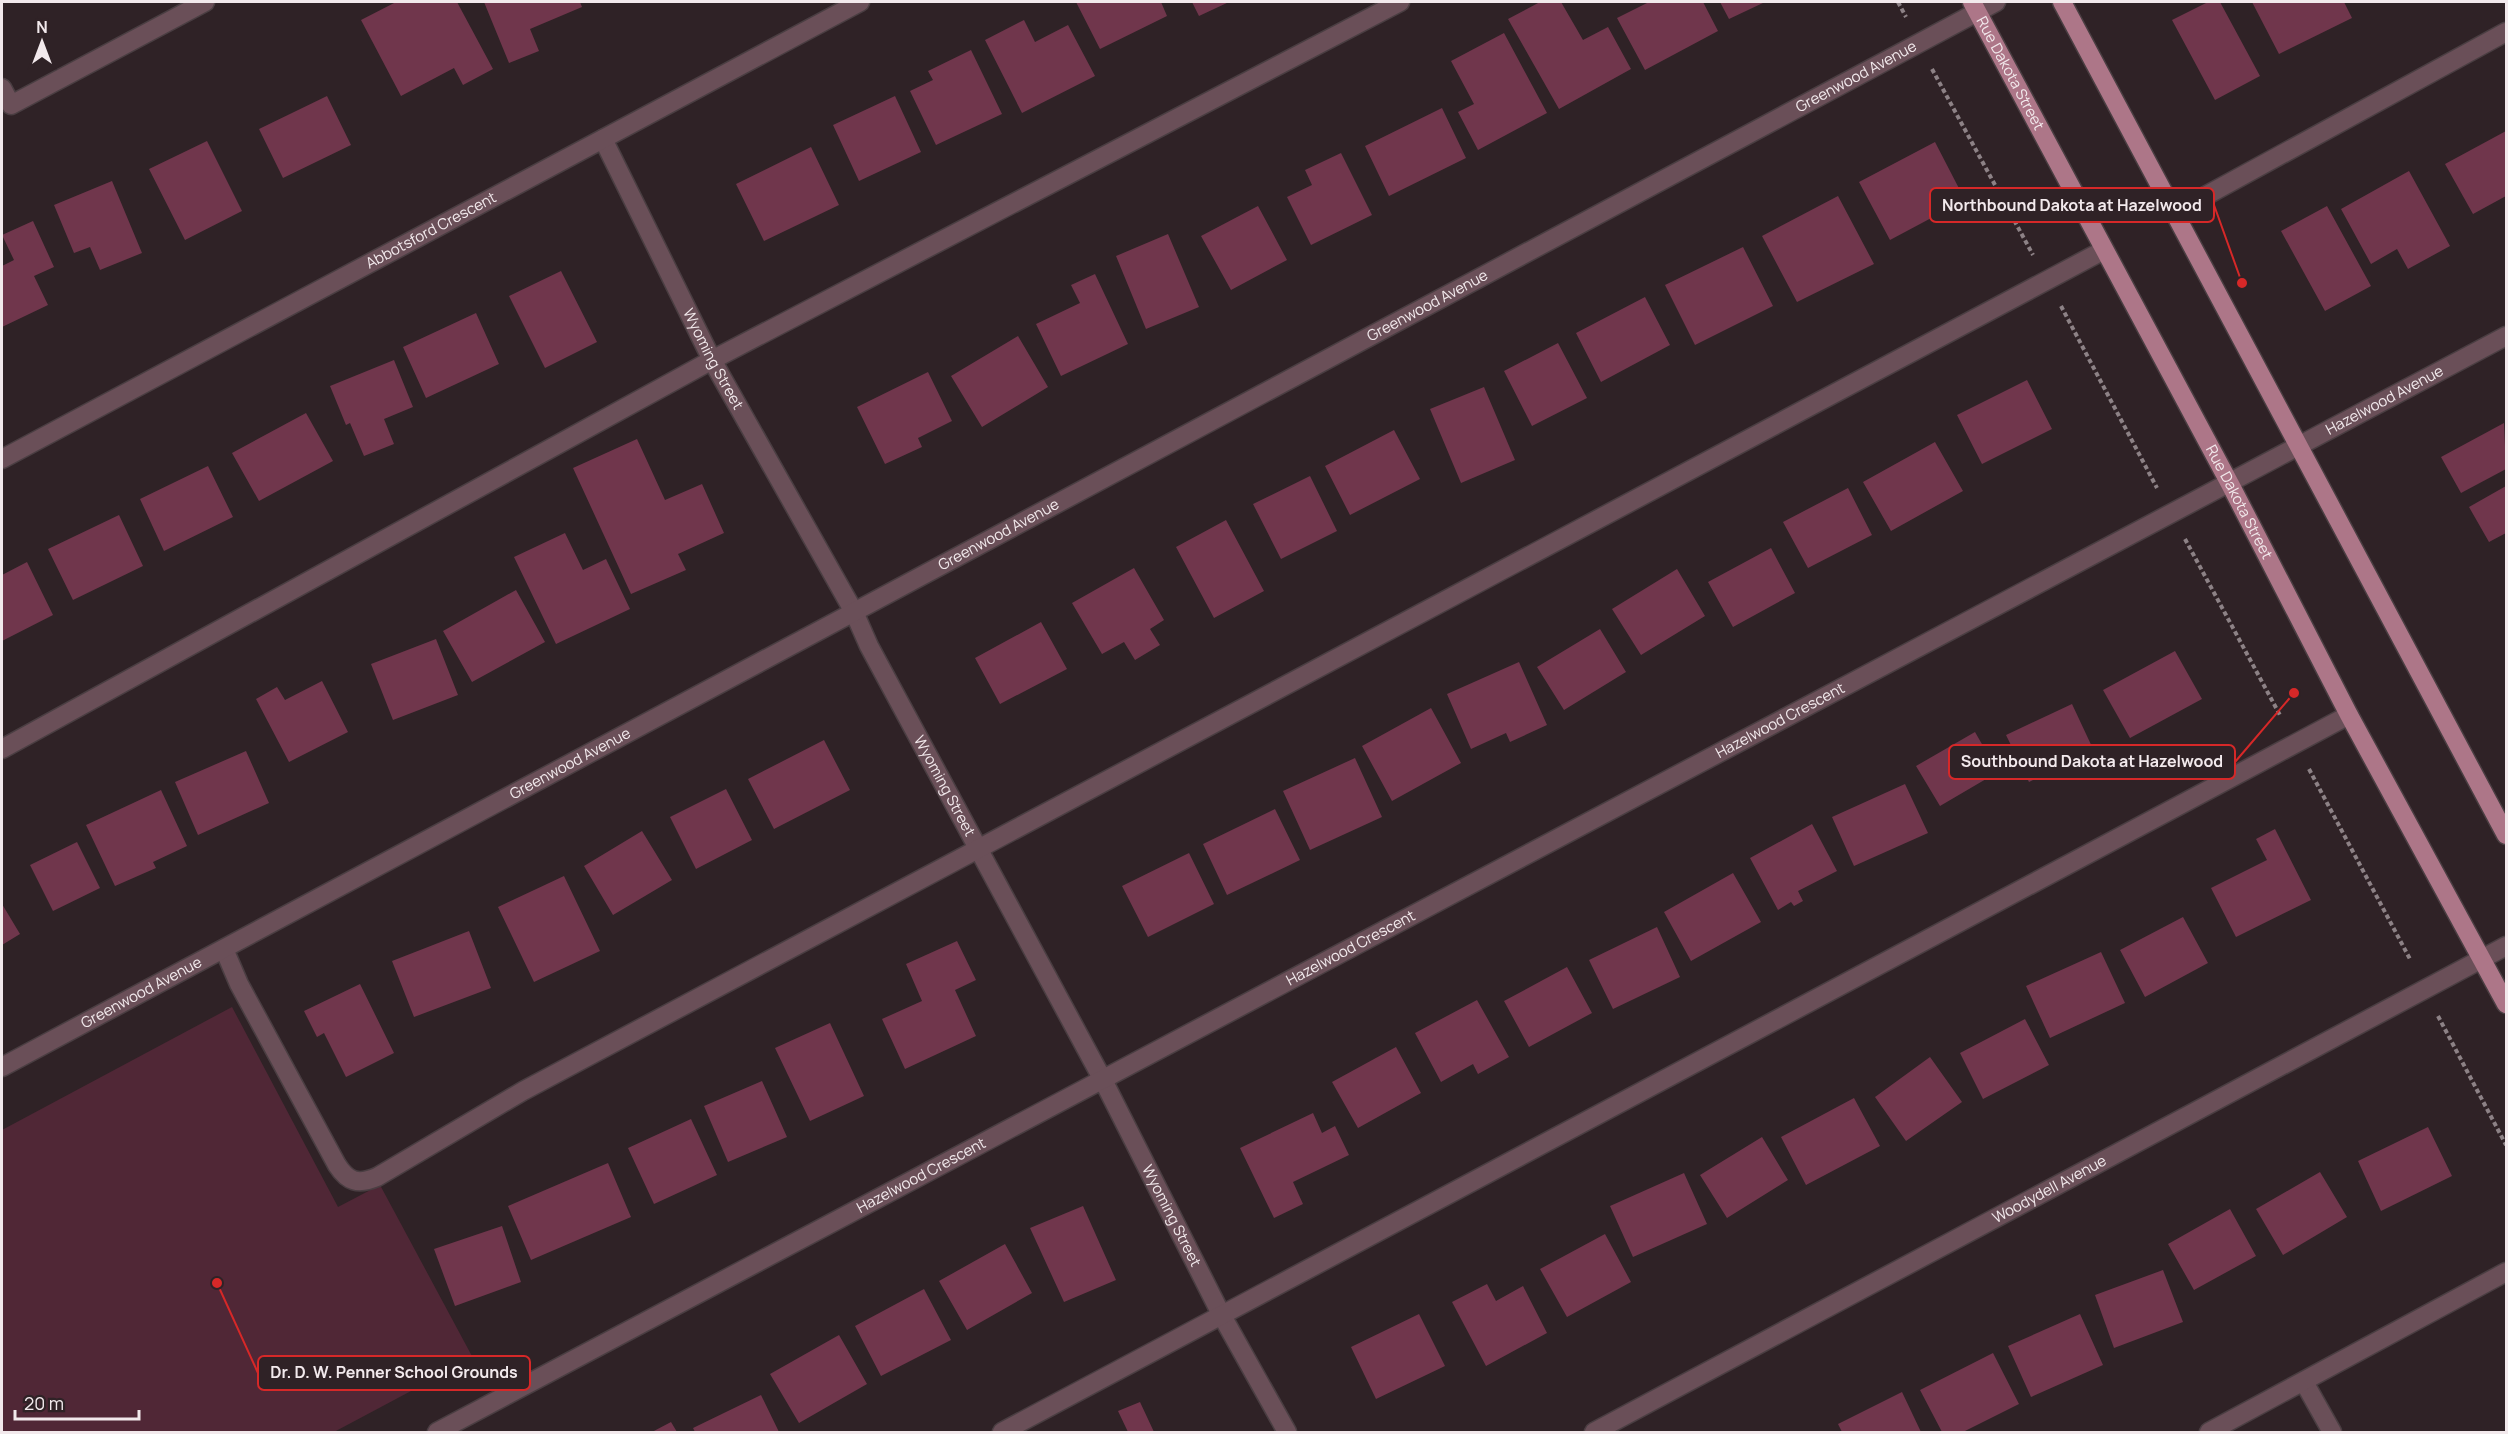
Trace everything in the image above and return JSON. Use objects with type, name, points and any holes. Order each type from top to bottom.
[{"type":"main road","points":[[2062,2],[2506,835]]},
{"type":"main road","name":"Rue Dakota Street","points":[[1974,6],[2230,484],[2349,716],[2506,1004]]},
{"type":"street","points":[[2,88],[11,105],[205,2]]},
{"type":"street","name":"Abbotsford Crescent","points":[[2,459],[861,2]]},
{"type":"street","points":[[2,749],[669,387],[712,360],[1400,2]]},
{"type":"street","name":"Greenwood Avenue","points":[[2,1067],[1920,42],[1974,6],[1996,2]]},
{"type":"street","points":[[2174,213],[2506,32]]},
{"type":"street","name":"Wyoming Street","points":[[603,139],[712,360],[854,612],[868,646],[980,849],[1104,1082],[1221,1314],[1287,1432]]},
{"type":"street","points":[[224,949],[239,984],[337,1165],[351,1181],[363,1183],[377,1178],[523,1091],[2104,250]]},
{"type":"street","name":"Hazelwood Avenue","points":[[2264,466],[2506,336]]},
{"type":"street","name":"Hazelwood Crescent","points":[[437,1432],[1104,1082],[2264,466]]},
{"type":"street","points":[[1002,1432],[2349,716]]},
{"type":"street","name":"Woodydell Avenue","points":[[1594,1432],[2506,946]]},
{"type":"street","points":[[2210,1432],[2506,1272]]},
{"type":"street","points":[[2304,1382],[2332,1432]]},
{"type":"path","points":[[1898,2],[1920,42],[1936,79],[2047,280],[2426,989],[2506,1145]]},
{"type":"shaded area","points":[[232,1007],[338,1207],[380,1185],[473,1358],[334,1432],[2,1432],[2,1130]]},
{"type":"building","points":[[396,2],[457,2],[493,69],[463,85],[454,68],[401,96],[361,20]]},
{"type":"building","points":[[484,2],[580,2],[582,7],[530,29],[539,51],[509,63]]},
{"type":"building","points":[[1076,2],[1161,2],[1167,16],[1100,49]]},
{"type":"building","points":[[1192,2],[1229,2],[1199,16]]},
{"type":"building","points":[[1540,2],[1561,2],[1583,40],[1608,27],[1631,69],[1559,109],[1508,19]]},
{"type":"building","points":[[1649,2],[1703,2],[1718,31],[1645,70],[1617,18]]},
{"type":"building","points":[[1720,2],[1765,2],[1729,19]]},
{"type":"building","points":[[2208,2],[2220,2],[2260,76],[2215,100],[2172,20]]},
{"type":"building","points":[[2252,2],[2344,2],[2352,18],[2279,54]]},
{"type":"building","points":[[1024,20],[1035,42],[1068,25],[1095,76],[1022,113],[985,40]]},
{"type":"building","points":[[1504,33],[1547,113],[1478,150],[1458,112],[1474,104],[1451,61]]},
{"type":"building","points":[[971,50],[1002,114],[936,145],[910,91],[933,80],[928,71]]},
{"type":"building","points":[[327,96],[351,145],[283,178],[259,129]]},
{"type":"building","points":[[895,96],[921,152],[859,181],[833,125]]},
{"type":"building","points":[[1442,108],[1466,158],[1389,196],[1365,146]]},
{"type":"building","points":[[2506,131],[2506,196],[2473,214],[2445,164]]},
{"type":"building","points":[[207,141],[242,211],[185,240],[149,169]]},
{"type":"building","points":[[1935,142],[1965,200],[1890,240],[1859,182]]},
{"type":"building","points":[[811,147],[839,205],[764,241],[736,184]]},
{"type":"building","points":[[1341,153],[1372,215],[1311,245],[1287,197],[1312,185],[1305,170]]},
{"type":"building","points":[[2409,171],[2450,246],[2408,269],[2397,249],[2371,264],[2341,209]]},
{"type":"building","points":[[112,181],[142,253],[100,270],[90,247],[74,253],[54,205]]},
{"type":"building","points":[[1838,196],[1874,264],[1797,302],[1762,236]]},
{"type":"building","points":[[1258,206],[1287,260],[1231,290],[1201,236]]},
{"type":"building","points":[[2327,206],[2371,286],[2325,311],[2281,231]]},
{"type":"building","points":[[33,221],[54,267],[34,276],[48,305],[2,327],[2,266],[14,260],[2,235]]},
{"type":"building","points":[[1168,234],[1199,307],[1146,329],[1116,256]]},
{"type":"building","points":[[1743,247],[1773,306],[1695,345],[1665,285]]},
{"type":"building","points":[[561,271],[597,342],[545,368],[509,296]]},
{"type":"building","points":[[1095,274],[1128,344],[1061,376],[1036,324],[1080,303],[1071,285]]},
{"type":"building","points":[[1645,297],[1670,345],[1601,382],[1576,333]]},
{"type":"building","points":[[476,313],[499,364],[426,398],[403,347]]},
{"type":"building","points":[[1018,336],[1048,387],[982,427],[951,376]]},
{"type":"building","points":[[1558,343],[1587,398],[1532,426],[1504,371]]},
{"type":"building","points":[[394,360],[413,407],[384,419],[394,444],[364,456],[350,423],[346,425],[330,386]]},
{"type":"building","points":[[928,372],[952,421],[918,438],[922,447],[885,464],[857,407]]},
{"type":"building","points":[[2027,380],[2052,429],[1982,464],[1957,415]]},
{"type":"building","points":[[1484,387],[1515,460],[1461,483],[1430,409]]},
{"type":"building","points":[[306,413],[333,461],[259,501],[232,453]]},
{"type":"building","points":[[2504,423],[2506,469],[2461,493],[2441,457]]},
{"type":"building","points":[[1394,430],[1420,479],[1350,515],[1325,466]]},
{"type":"building","points":[[637,439],[665,500],[702,484],[724,533],[678,554],[686,570],[631,594],[573,468]]},
{"type":"building","points":[[1935,442],[1963,491],[1891,531],[1863,482]]},
{"type":"building","points":[[208,466],[233,517],[164,551],[140,499]]},
{"type":"building","points":[[1310,476],[1337,531],[1281,559],[1253,504]]},
{"type":"building","points":[[2506,486],[2506,533],[2489,542],[2469,507]]},
{"type":"building","points":[[1848,488],[1872,535],[1808,568],[1783,522]]},
{"type":"building","points":[[119,515],[143,566],[73,600],[48,549]]},
{"type":"building","points":[[1226,520],[1264,591],[1214,618],[1176,547]]},
{"type":"building","points":[[565,533],[583,570],[606,559],[630,609],[556,644],[514,557]]},
{"type":"building","points":[[1771,548],[1795,593],[1733,627],[1708,582]]},
{"type":"building","points":[[27,562],[53,615],[2,641],[2,575]]},
{"type":"building","points":[[1134,568],[1164,620],[1150,629],[1160,645],[1135,660],[1124,642],[1102,654],[1072,603]]},
{"type":"building","points":[[1677,569],[1705,616],[1641,655],[1612,609]]},
{"type":"building","points":[[516,590],[545,642],[472,682],[443,631]]},
{"type":"building","points":[[1041,622],[1067,669],[1000,704],[975,658]]},
{"type":"building","points":[[1600,629],[1626,672],[1564,710],[1537,667]]},
{"type":"building","points":[[436,639],[458,695],[393,720],[371,664]]},
{"type":"building","points":[[2175,651],[2202,699],[2130,738],[2103,690]]},
{"type":"building","points":[[1519,662],[1547,725],[1510,742],[1506,733],[1471,749],[1447,694]]},
{"type":"building","points":[[322,681],[348,732],[289,762],[256,699],[277,687],[285,700]]},
{"type":"building","points":[[2072,704],[2094,751],[2029,782],[2006,735]]},
{"type":"building","points":[[1431,708],[1461,763],[1392,801],[1362,746]]},
{"type":"building","points":[[1975,732],[1998,772],[1940,806],[1916,766]]},
{"type":"building","points":[[824,740],[850,790],[774,829],[748,779]]},
{"type":"building","points":[[246,751],[269,803],[198,835],[175,782]]},
{"type":"building","points":[[1355,758],[1382,817],[1310,850],[1283,791]]},
{"type":"building","points":[[1905,784],[1928,833],[1854,866],[1832,817]]},
{"type":"building","points":[[726,789],[752,840],[696,869],[670,817]]},
{"type":"building","points":[[161,790],[187,846],[153,862],[156,868],[115,886],[86,825]]},
{"type":"building","points":[[1275,809],[1300,860],[1227,895],[1203,844]]},
{"type":"building","points":[[1812,824],[1837,871],[1798,891],[1803,901],[1794,906],[1791,902],[1778,910],[1750,858]]},
{"type":"building","points":[[2275,829],[2311,900],[2236,937],[2211,888],[2267,860],[2256,839]]},
{"type":"building","points":[[642,831],[672,880],[613,915],[584,866]]},
{"type":"building","points":[[77,842],[100,888],[53,911],[30,865]]},
{"type":"building","points":[[1189,853],[1214,904],[1148,937],[1122,886]]},
{"type":"building","points":[[1733,873],[1761,922],[1691,961],[1664,912]]},
{"type":"building","points":[[564,876],[600,951],[534,982],[498,907]]},
{"type":"building","points":[[2,904],[20,934],[2,945]]},
{"type":"building","points":[[2183,917],[2208,963],[2145,997],[2120,950]]},
{"type":"building","points":[[1657,927],[1680,977],[1613,1009],[1589,960]]},
{"type":"building","points":[[469,931],[491,988],[414,1017],[392,961]]},
{"type":"building","points":[[957,941],[976,980],[955,990],[976,1036],[905,1069],[882,1019],[922,1001],[906,964]]},
{"type":"building","points":[[2101,952],[2125,1003],[2050,1038],[2026,986]]},
{"type":"building","points":[[1567,967],[1592,1013],[1529,1047],[1504,1001]]},
{"type":"building","points":[[360,984],[394,1053],[346,1077],[324,1033],[317,1037],[304,1011]]},
{"type":"building","points":[[1477,1000],[1509,1057],[1478,1074],[1473,1064],[1441,1082],[1415,1033]]},
{"type":"building","points":[[2025,1019],[2049,1065],[1983,1099],[1960,1053]]},
{"type":"building","points":[[830,1023],[864,1096],[810,1121],[775,1048]]},
{"type":"building","points":[[1396,1047],[1421,1093],[1358,1128],[1332,1082]]},
{"type":"building","points":[[1930,1057],[1962,1102],[1906,1141],[1875,1097]]},
{"type":"building","points":[[762,1081],[787,1137],[728,1162],[704,1106]]},
{"type":"building","points":[[1854,1098],[1880,1146],[1806,1185],[1781,1137]]},
{"type":"building","points":[[1313,1113],[1322,1133],[1335,1126],[1349,1155],[1293,1182],[1303,1204],[1274,1218],[1240,1148]]},
{"type":"building","points":[[691,1119],[717,1175],[654,1204],[628,1148]]},
{"type":"building","points":[[2428,1127],[2452,1176],[2381,1211],[2358,1161]]},
{"type":"building","points":[[1762,1137],[1788,1180],[1727,1218],[1700,1175]]},
{"type":"building","points":[[608,1163],[631,1217],[531,1260],[508,1206]]},
{"type":"building","points":[[2320,1172],[2347,1217],[2283,1255],[2256,1209]]},
{"type":"building","points":[[1684,1173],[1707,1224],[1633,1257],[1610,1206]]},
{"type":"building","points":[[1083,1206],[1116,1280],[1064,1302],[1030,1228]]},
{"type":"building","points":[[2230,1209],[2256,1256],[2194,1290],[2168,1244]]},
{"type":"building","points":[[502,1226],[521,1282],[455,1306],[434,1249]]},
{"type":"building","points":[[1605,1234],[1631,1282],[1567,1317],[1540,1269]]},
{"type":"building","points":[[1005,1244],[1032,1293],[967,1330],[939,1281]]},
{"type":"building","points":[[2163,1270],[2183,1322],[2114,1348],[2095,1295]]},
{"type":"building","points":[[1487,1284],[1496,1301],[1523,1286],[1547,1333],[1486,1366],[1452,1302]]},
{"type":"building","points":[[924,1289],[951,1340],[881,1376],[855,1326]]},
{"type":"building","points":[[1419,1314],[1445,1366],[1376,1399],[1351,1347]]},
{"type":"building","points":[[2080,1314],[2103,1365],[2031,1397],[2008,1346]]},
{"type":"building","points":[[839,1335],[867,1384],[799,1423],[770,1374]]},
{"type":"building","points":[[1993,1353],[2019,1404],[1963,1432],[1942,1432],[1920,1390]]},
{"type":"building","points":[[1902,1392],[1921,1432],[1842,1432],[1838,1424]]},
{"type":"building","points":[[761,1395],[779,1432],[695,1432],[693,1428]]},
{"type":"building","points":[[1140,1402],[1154,1432],[1128,1432],[1118,1411]]},
{"type":"building","points":[[671,1422],[677,1432],[652,1432]]},
{"type":"place","name":"Northbound Dakota at Hazelwood","points":[[2242,283]]},
{"type":"place","name":"Southbound Dakota at Hazelwood","points":[[2294,693]]},
{"type":"place","name":"Dr. D. W. Penner School Grounds","points":[[217,1283]]}]
